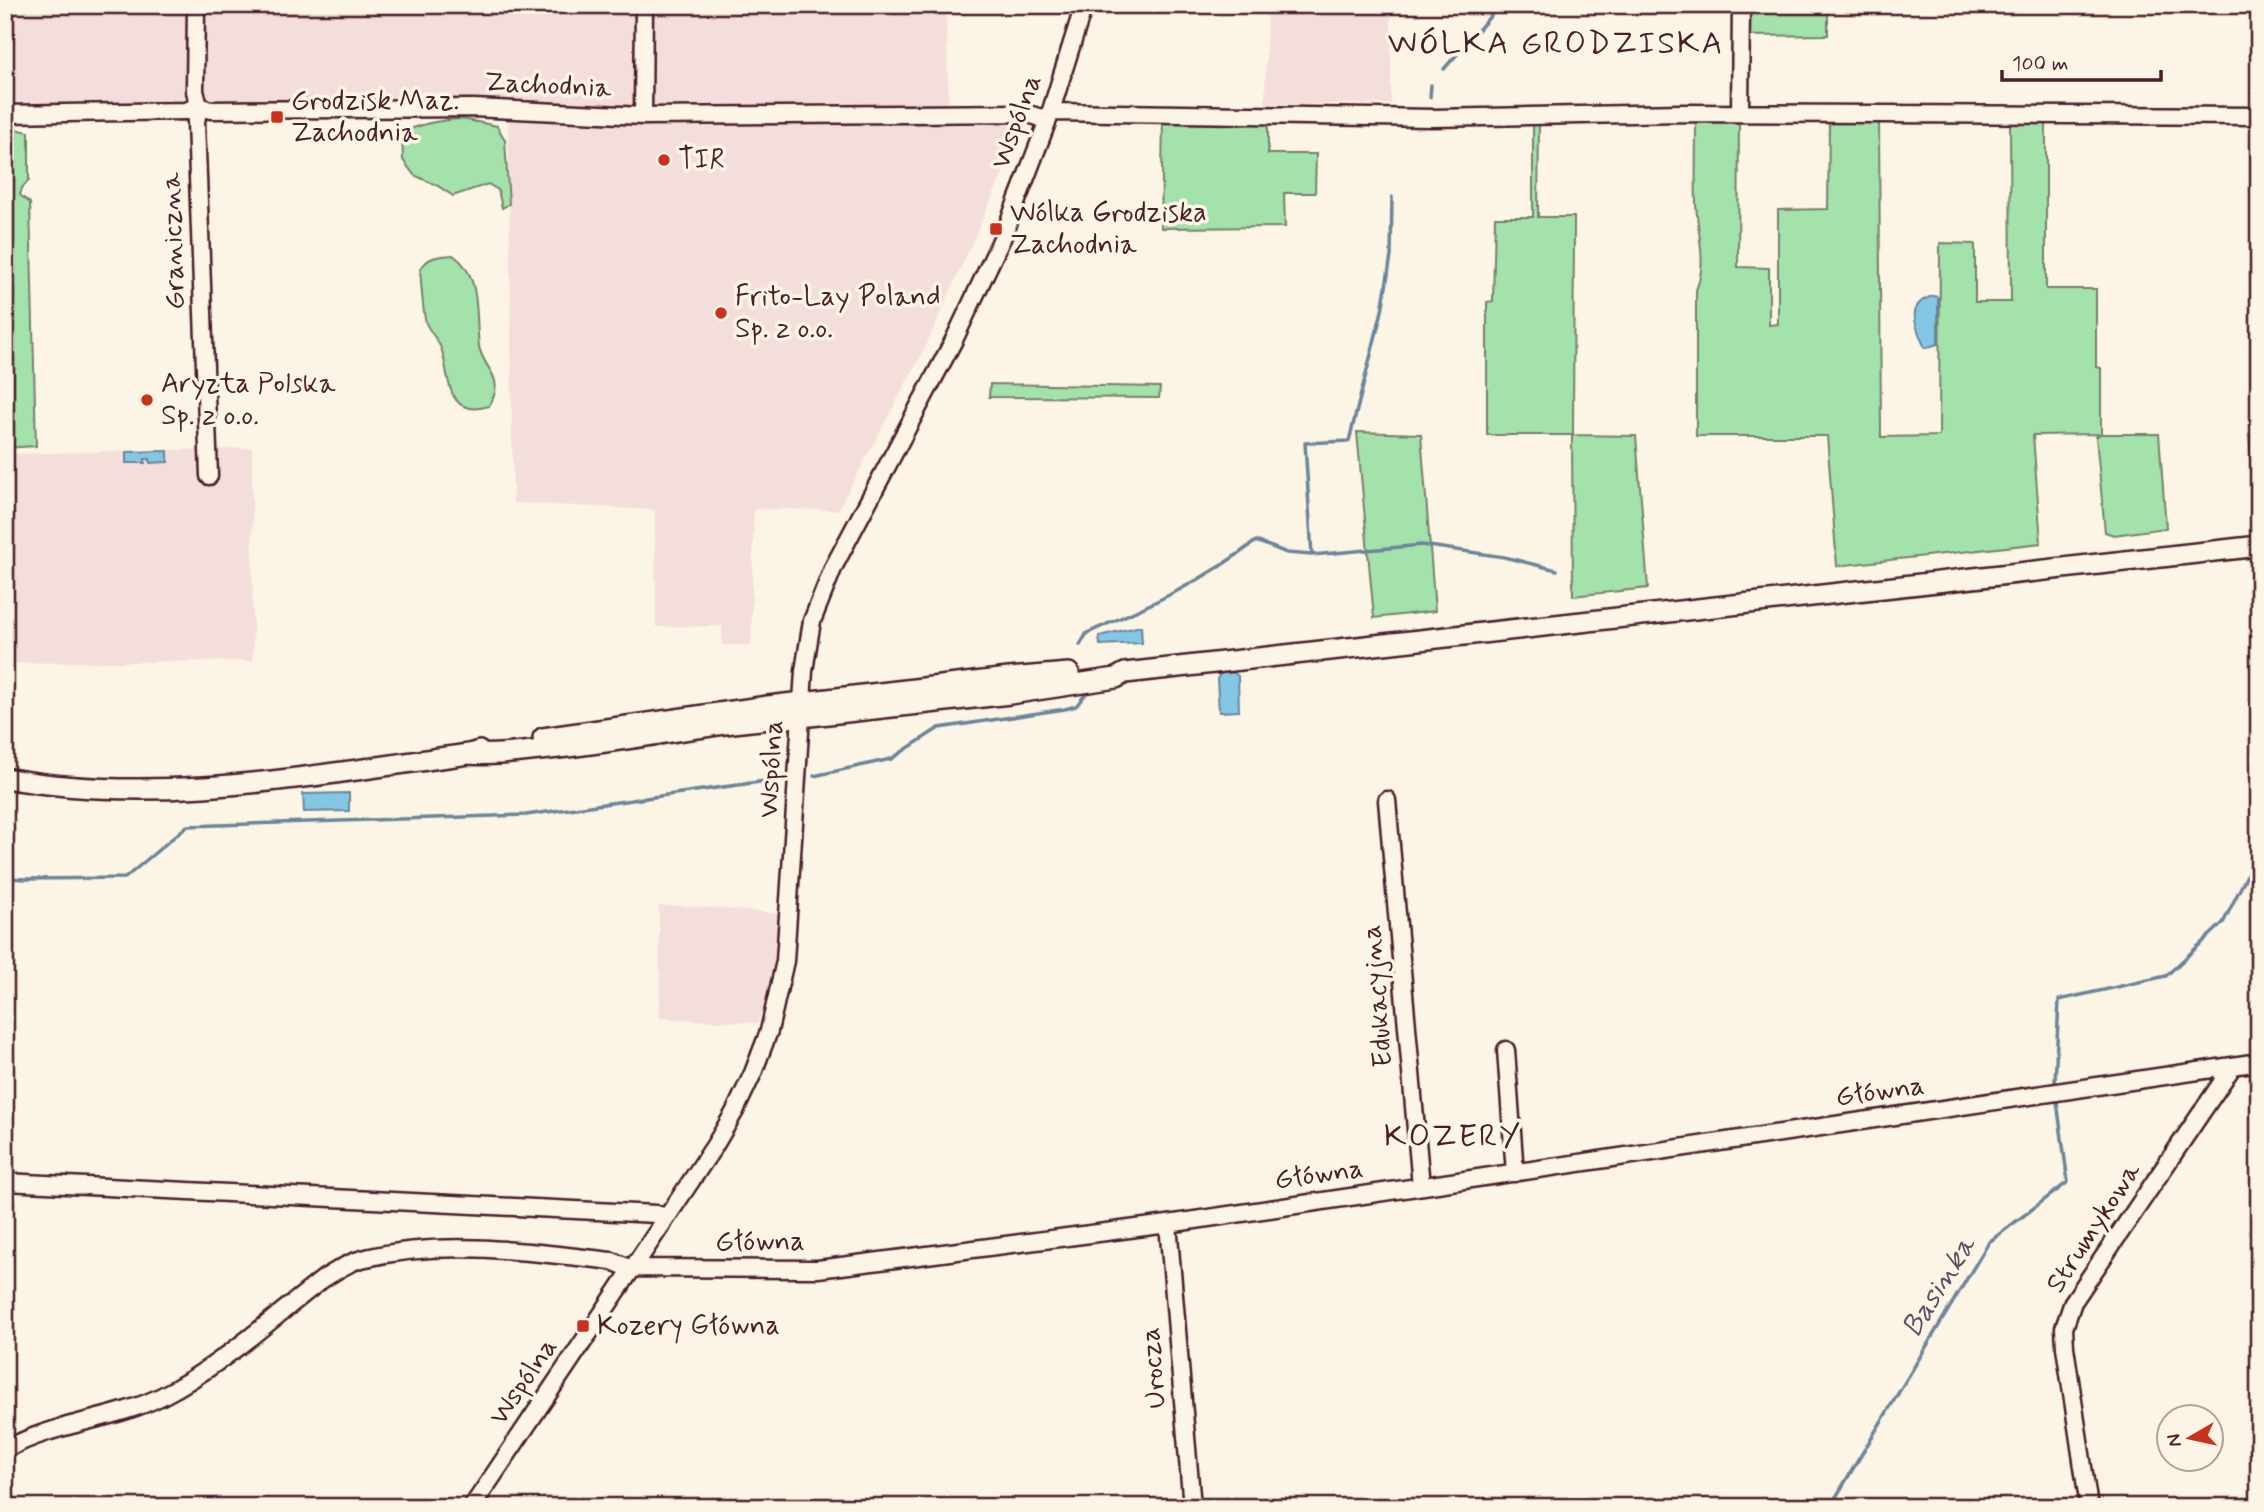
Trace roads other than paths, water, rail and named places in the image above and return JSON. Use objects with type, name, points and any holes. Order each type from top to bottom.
[{"type":"main road","points":[[5,778],[86,788],[137,790],[250,783],[469,754],[488,748],[596,729],[801,710],[1009,678],[1115,670],[1125,673],[2259,546]]},
{"type":"street","name":"Graniczna","points":[[196,5],[195,91],[199,106],[196,122],[209,476]]},
{"type":"street","points":[[643,116],[644,5]]},
{"type":"street","name":"Wspólna","points":[[472,1507],[667,1217],[735,1111],[754,1073],[778,998],[785,961],[801,710],[808,637],[818,601],[840,554],[954,340],[1005,232],[1049,116],[1084,5]]},
{"type":"street","points":[[1740,113],[1741,5]]},
{"type":"street","name":"Zachodnia","points":[[5,114],[186,111],[199,106],[211,110],[473,108],[643,116],[1025,113],[1049,116],[1429,118],[1740,113],[2259,116]]},
{"type":"street","name":"Edukacyjna","points":[[1387,800],[1421,1186]]},
{"type":"street","points":[[1506,1050],[1515,1172]]},
{"type":"street","name":"Główna","points":[[5,1450],[55,1430],[126,1410],[162,1396],[201,1372],[323,1279],[364,1258],[424,1249],[477,1249],[612,1261],[633,1268],[818,1269],[1168,1224],[2259,1062]]},
{"type":"street","name":"Strumykowa","points":[[2090,1507],[2064,1328],[2073,1302],[2233,1066]]},
{"type":"street","points":[[5,1182],[656,1214],[667,1217]]},
{"type":"street","name":"Urocza","points":[[1168,1224],[1192,1507]]},
{"type":"water","points":[[1938,297],[1938,344],[1925,348],[1916,325],[1915,311],[1924,300]]},
{"type":"water","points":[[168,451],[168,462],[150,463],[150,459],[145,459],[145,463],[126,463],[126,452]]},
{"type":"water","points":[[1141,626],[1142,643],[1100,645],[1099,636]]},
{"type":"water","points":[[1226,672],[1238,676],[1239,711],[1219,712],[1217,679],[1220,674]]},
{"type":"water","points":[[349,793],[349,811],[304,812],[303,794]]},
{"type":"waterway","points":[[1444,69],[1500,5]]},
{"type":"waterway","points":[[1430,97],[1431,85]]},
{"type":"waterway","points":[[1080,645],[1087,633],[1195,581],[1256,541],[1287,553],[1312,555],[1305,443],[1349,441],[1382,311],[1391,256],[1392,197]]},
{"type":"waterway","points":[[1312,555],[1422,545],[1504,557],[1557,570]]},
{"type":"waterway","points":[[814,776],[891,759],[939,728],[1065,709],[1076,706],[1085,695]]},
{"type":"waterway","points":[[5,878],[125,878],[187,826],[526,815],[780,779]]},
{"type":"waterway","name":"Basinka","points":[[2055,1083],[2059,1000],[2166,976],[2223,923],[2259,851]]},
{"type":"waterway","name":"Basinka","points":[[1830,1507],[1989,1242],[2068,1182],[2057,1102]]},
{"type":"place","name":"Grodzisk Maz. Zachodnia","points":[[277,117]]},
{"type":"place","name":"TIR","points":[[664,160]]},
{"type":"place","name":"Wólka Grodziska Zachodnia","points":[[996,229]]},
{"type":"place","name":"Frito-Lay Poland Sp. z o.o.","points":[[721,313]]},
{"type":"place","name":"Aryzta Polska Sp. z o.o.","points":[[147,400]]},
{"type":"place","name":"Kozery Główna","points":[[583,1326]]},
{"type":"district","name":"WÓLKA GRODZISKA","points":[[1556,44]]},
{"type":"district","name":"KOZERY","points":[[1453,1137]]}]
